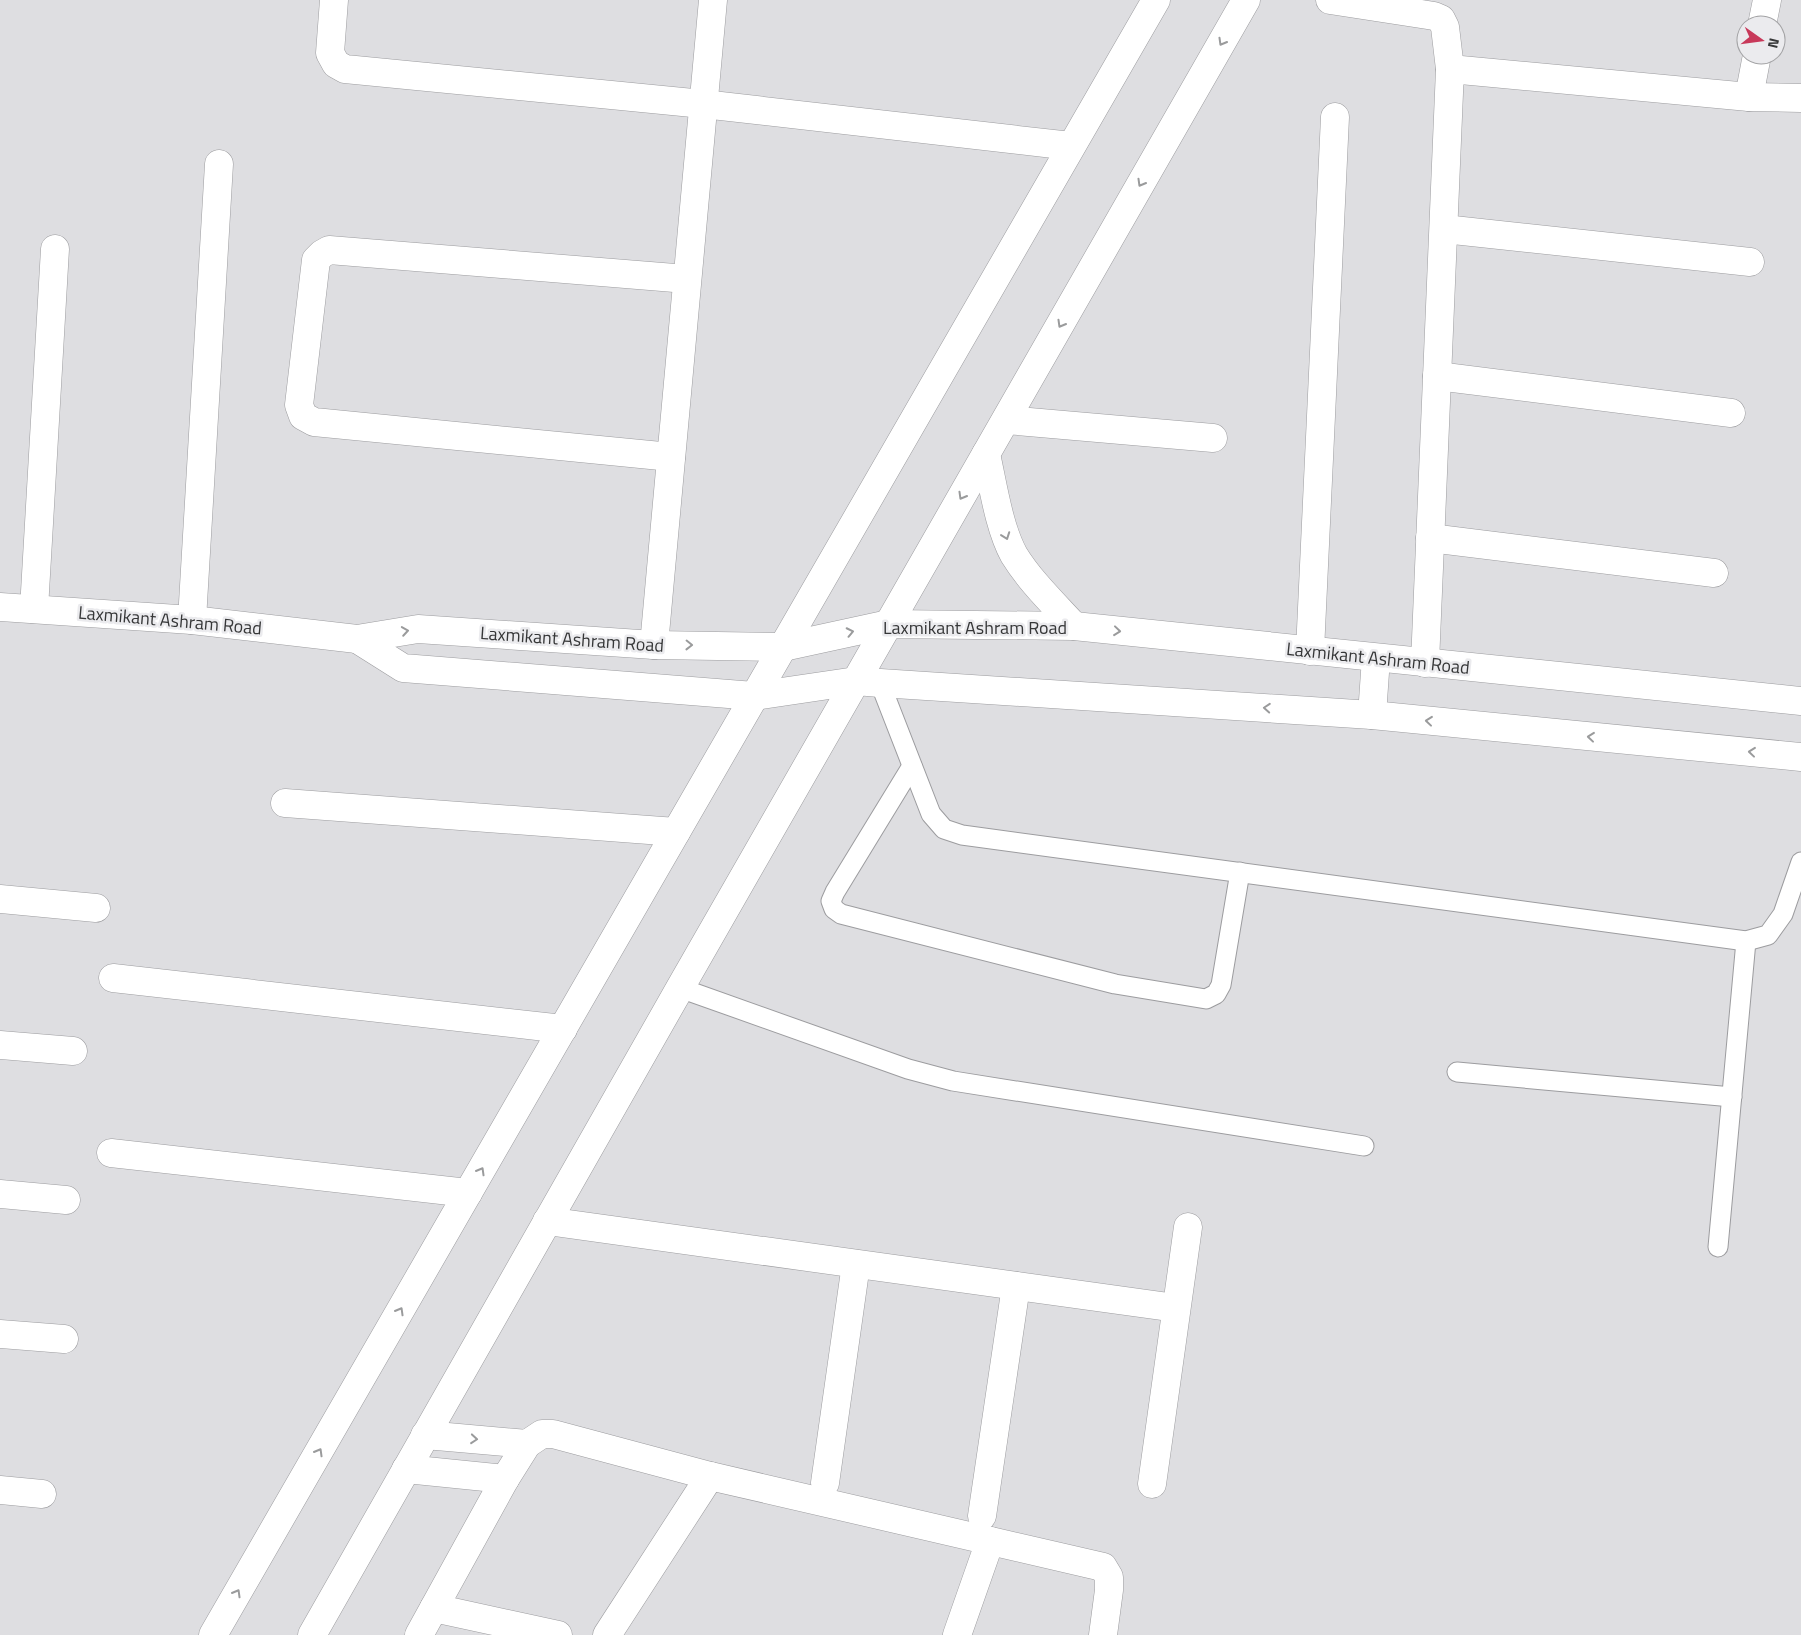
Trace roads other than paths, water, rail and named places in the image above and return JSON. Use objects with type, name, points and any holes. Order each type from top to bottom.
[{"type":"street","points":[[334,0],[330,53],[336,64],[345,69],[704,104],[1071,146]]},
{"type":"street","points":[[654,645],[713,0]]},
{"type":"street","points":[[213,1635],[1156,0]]},
{"type":"street","points":[[312,1635],[680,988],[868,682],[889,624],[1246,0]]},
{"type":"street","points":[[1330,0],[1434,16],[1441,19],[1445,27],[1450,69],[1425,663]]},
{"type":"street","points":[[1764,15],[1766,0]]},
{"type":"street","points":[[1749,97],[1755,65]]},
{"type":"street","points":[[1450,69],[1749,97],[1801,98]]},
{"type":"street","points":[[1310,651],[1335,117]]},
{"type":"street","points":[[192,620],[219,164]]},
{"type":"street","points":[[1444,229],[1750,262]]},
{"type":"street","points":[[34,609],[55,249]]},
{"type":"street","points":[[671,457],[314,422],[303,416],[300,405],[316,260],[329,250],[688,279]]},
{"type":"street","points":[[1437,376],[1731,413]]},
{"type":"street","points":[[1006,420],[1213,438]]},
{"type":"street","points":[[986,454],[1005,536],[1030,577],[1074,626]]},
{"type":"street","points":[[1430,538],[1714,573]]},
{"type":"street","name":"Laxmikant Ashram Road","points":[[0,607],[192,620],[357,639],[418,629],[654,645],[783,646],[889,624],[1074,626],[1801,701]]},
{"type":"street","points":[[357,639],[403,668],[754,696],[868,682],[1372,715],[1801,757]]},
{"type":"street","points":[[1372,715],[1376,658]]},
{"type":"street","points":[[285,803],[676,832]]},
{"type":"street","points":[[0,898],[96,908]]},
{"type":"street","points":[[113,978],[563,1029]]},
{"type":"street","points":[[0,1045],[73,1051]]},
{"type":"street","points":[[111,1153],[468,1193]]},
{"type":"street","points":[[0,1194],[66,1200]]},
{"type":"street","points":[[547,1221],[1176,1308]]},
{"type":"street","points":[[1152,1484],[1188,1227]]},
{"type":"street","points":[[825,1484],[856,1264]]},
{"type":"street","points":[[957,1635],[986,1529],[1016,1286]]},
{"type":"street","points":[[0,1334],[64,1338]]},
{"type":"street","points":[[419,1635],[505,1479],[527,1444],[542,1434],[553,1434],[710,1476],[986,1529],[1103,1567],[1109,1577],[1109,1590],[1103,1635]]},
{"type":"street","points":[[425,1435],[527,1444]]},
{"type":"street","points":[[406,1469],[505,1479]]},
{"type":"street","points":[[607,1635],[710,1476]]},
{"type":"street","points":[[0,1490],[42,1494]]},
{"type":"street","points":[[434,1608],[558,1635]]},
{"type":"lane","points":[[868,682],[912,766],[932,814],[944,829],[962,834],[1746,941],[1768,935],[1778,921],[1801,862]]},
{"type":"lane","points":[[912,766],[835,892],[831,901],[834,909],[841,914],[1114,984],[1206,999],[1216,994],[1222,985],[1240,872]]},
{"type":"lane","points":[[1718,1247],[1746,941]]},
{"type":"lane","points":[[680,988],[908,1069],[953,1080],[1364,1146]]},
{"type":"lane","points":[[1457,1072],[1732,1097]]}]
